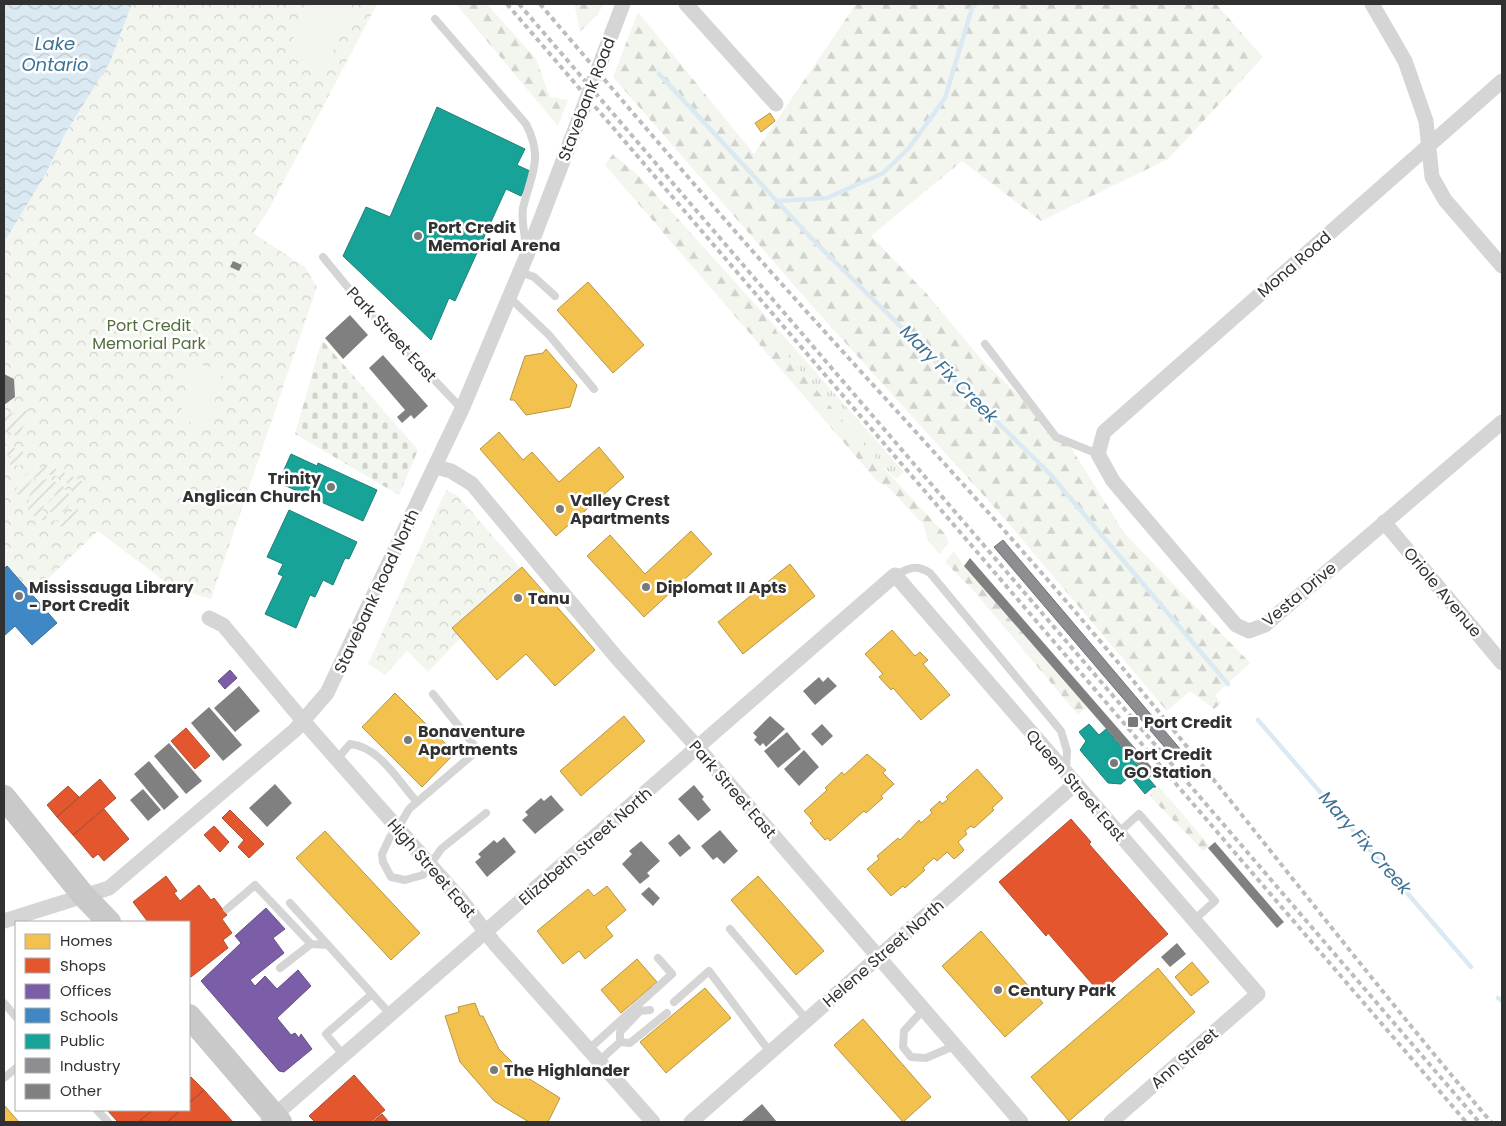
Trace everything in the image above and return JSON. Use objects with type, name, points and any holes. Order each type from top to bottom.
[{"type":"main road","points":[[4,797],[83,895],[108,921]]},
{"type":"main road","points":[[190,1017],[274,1120]]},
{"type":"street","name":"Stavebank Road","points":[[550,195],[623,4]]},
{"type":"street","points":[[686,4],[776,104]]},
{"type":"street","points":[[1372,4],[1405,61],[1426,121],[1432,177],[1445,200],[1502,266]]},
{"type":"street","name":"Mona Road","points":[[1098,454],[1104,432],[1502,81]]},
{"type":"street","name":"Stavebank Road North","points":[[4,921],[109,888],[304,722],[327,693],[462,409],[527,255],[550,195]]},
{"type":"street","name":"Vesta Drive","points":[[1098,454],[1113,481],[1236,625],[1249,631],[1264,626],[1502,422]]},
{"type":"street","name":"Park Street East","points":[[436,467],[451,471],[472,484],[617,658],[698,748],[954,1046],[1022,1122]]},
{"type":"street","name":"Oriole Avenue","points":[[1384,522],[1502,663]]},
{"type":"street","name":"Elizabeth Street North","points":[[274,1120],[344,1056],[895,575]]},
{"type":"street","name":"Queen Street East","points":[[895,575],[1258,994]]},
{"type":"street","name":"High Street East","points":[[209,618],[223,625],[304,722],[338,758],[653,1122]]},
{"type":"street","name":"Helene Street North","points":[[691,1122],[879,957],[1070,778]]},
{"type":"street","name":"Ann Street","points":[[1111,1122],[1258,994]]},
{"type":"lane","points":[[435,19],[526,124],[533,138],[536,151],[534,175],[523,209],[527,255]]},
{"type":"lane","name":"Park Street East","points":[[322,257],[359,300],[462,409]]},
{"type":"lane","points":[[520,272],[534,277],[555,296]]},
{"type":"lane","points":[[509,298],[549,335],[594,389]]},
{"type":"lane","points":[[985,344],[1056,438],[1098,454]]},
{"type":"lane","points":[[895,575],[912,566],[922,568],[930,574],[1061,731],[1067,751],[1070,778]]},
{"type":"lane","points":[[432,694],[478,750],[409,810],[390,837],[382,854],[383,862],[392,877],[405,880],[423,875],[441,849],[486,813]]},
{"type":"lane","points":[[338,758],[350,744],[374,752],[417,802]]},
{"type":"lane","points":[[1118,833],[1139,814],[1215,901],[1194,920]]},
{"type":"lane","points":[[227,909],[255,885],[311,944]]},
{"type":"lane","points":[[290,903],[391,1015]]},
{"type":"lane","points":[[730,928],[807,1020]]},
{"type":"lane","points":[[280,968],[311,944],[328,945]]},
{"type":"lane","points":[[588,1048],[672,974],[658,958]]},
{"type":"lane","points":[[674,1002],[709,971],[770,1052]]},
{"type":"lane","points":[[344,1056],[326,1034],[372,994]]},
{"type":"lane","points":[[4,1003],[15,1016]]},
{"type":"lane","points":[[620,1042],[620,1032],[640,1011],[650,1010]]},
{"type":"lane","points":[[923,1010],[904,1031],[903,1047],[911,1057],[926,1058],[954,1046]]},
{"type":"lane","points":[[599,1061],[620,1042],[630,1043],[667,1013]]},
{"type":"lane","points":[[4,1078],[15,1069]]},
{"type":"lane","points":[[98,1111],[108,1122]]},
{"type":"green space","name":"Port Credit Memorial Park","points":[[132,4],[377,4],[268,211],[253,233],[305,267],[317,287],[211,599],[172,587],[98,531],[31,595],[7,569],[4,572],[4,242],[43,179],[65,134],[110,62]]},
{"type":"green space","points":[[310,4],[345,4],[353,8],[323,73],[285,55]]},
{"type":"green space","points":[[456,4],[487,4],[536,59],[550,97],[568,100],[558,126]]},
{"type":"green space","points":[[572,4],[604,4],[597,15],[580,32],[575,7]]},
{"type":"green space","points":[[856,4],[1216,4],[1263,57],[1168,159],[1041,221],[962,161],[871,236],[926,293],[981,359],[1068,443],[1125,534],[1250,663],[1215,695],[1221,703],[1214,709],[1190,691],[1167,711],[1004,518],[814,308],[613,77],[638,12],[754,154]]},
{"type":"green space","points":[[613,154],[641,178],[773,324],[789,358],[880,464],[945,534],[949,543],[939,554],[928,540],[923,524],[888,487],[877,481],[605,165]]},
{"type":"green space","points":[[773,324],[904,472],[896,479],[880,464],[789,358]]},
{"type":"green space","points":[[322,340],[418,450],[399,495],[295,434]]},
{"type":"green space","points":[[200,365],[223,369],[208,428],[183,420],[181,411],[189,373]]},
{"type":"green space","points":[[21,408],[30,412],[18,437],[4,429],[4,414],[13,413]]},
{"type":"green space","points":[[4,443],[24,453],[18,468],[15,462],[10,465],[8,462],[12,459],[8,454],[4,457]]},
{"type":"green space","points":[[43,466],[52,467],[84,482],[79,494],[75,494],[72,488],[63,480],[46,474],[33,478],[22,497],[14,492],[26,474]]},
{"type":"green space","points":[[49,479],[62,485],[71,497],[70,504],[58,514],[50,512],[48,507],[49,501],[54,497],[55,492],[52,489],[47,490],[43,510],[48,519],[60,522],[75,507],[80,512],[68,525],[56,526],[28,513],[31,490],[38,482]]},
{"type":"green space","points":[[446,490],[457,495],[524,572],[428,672],[407,651],[385,675],[368,664]]},
{"type":"green space","points":[[954,551],[964,566],[1087,707],[1078,715],[973,590],[945,562]]},
{"type":"green space","points":[[1153,787],[1160,788],[1210,846],[1203,851],[1163,810],[1150,796]]},
{"type":"water","name":"Lake Ontario","points":[[4,4],[132,4],[110,62],[65,134],[43,179],[4,242]]},
{"type":"building: Homes","points":[[770,113],[775,121],[761,132],[755,123]]},
{"type":"building: Homes","points":[[588,282],[644,345],[613,373],[557,310]]},
{"type":"building: Homes","points":[[546,349],[577,385],[570,407],[526,415],[514,400],[510,400],[525,356],[543,353]]},
{"type":"building: Homes","name":"Valley Crest Apartments","points":[[499,432],[523,460],[532,452],[559,482],[599,447],[624,477],[556,536],[480,449]]},
{"type":"building: Homes","name":"Diplomat II Apts","points":[[691,531],[712,554],[644,617],[587,556],[610,535],[645,574]]},
{"type":"building: Homes","points":[[790,564],[815,596],[743,654],[718,622]]},
{"type":"building: Homes","name":"Tanu","points":[[522,567],[595,650],[555,686],[526,654],[497,680],[452,628]]},
{"type":"building: Homes","points":[[892,630],[915,656],[920,652],[928,660],[923,664],[950,695],[921,720],[893,688],[891,690],[879,677],[883,674],[865,654]]},
{"type":"building: Homes","name":"Bonaventure Apartments","points":[[395,693],[455,753],[422,787],[362,727]]},
{"type":"building: Homes","points":[[624,716],[645,741],[581,796],[560,771]]},
{"type":"building: Homes","points":[[867,754],[886,770],[883,773],[894,784],[881,796],[883,798],[866,813],[864,811],[830,841],[828,838],[825,840],[810,823],[813,821],[804,811],[827,790],[825,788],[842,772],[844,775]]},
{"type":"building: Homes","points":[[977,769],[1003,798],[992,808],[994,810],[974,828],[971,826],[965,831],[967,834],[958,842],[964,850],[959,855],[954,859],[947,852],[937,861],[934,858],[923,868],[925,870],[905,888],[903,886],[891,896],[867,869],[879,859],[877,856],[898,838],[900,840],[919,820],[921,823],[932,813],[930,810],[940,801],[942,804],[948,799],[946,797]]},
{"type":"building: Homes","points":[[325,831],[420,933],[391,960],[296,858]]},
{"type":"building: Homes","points":[[758,876],[824,951],[796,975],[731,900]]},
{"type":"building: Homes","points":[[607,886],[626,910],[606,927],[613,936],[585,959],[579,951],[563,964],[537,931],[588,889],[594,896]]},
{"type":"building: Homes","name":"Century Park","points":[[981,931],[1043,1003],[1005,1037],[942,966]]},
{"type":"building: Homes","points":[[637,959],[657,982],[621,1013],[601,990]]},
{"type":"building: Homes","points":[[1192,962],[1209,982],[1191,996],[1175,977]]},
{"type":"building: Homes","points":[[1158,968],[1195,1012],[1069,1121],[1031,1077]]},
{"type":"building: Homes","points":[[705,988],[731,1018],[666,1073],[640,1042]]},
{"type":"building: Homes","name":"The Highlander","points":[[475,1003],[480,1016],[483,1016],[499,1049],[528,1078],[560,1098],[548,1122],[529,1122],[494,1101],[460,1062],[445,1016],[459,1012],[458,1007]]},
{"type":"building: Homes","points":[[863,1019],[931,1097],[903,1122],[834,1045]]},
{"type":"building: Homes","points":[[4,1105],[19,1122],[4,1122]]},
{"type":"building: Shops","points":[[186,728],[210,756],[195,769],[171,741]]},
{"type":"building: Shops","points":[[100,779],[116,798],[73,835],[57,817]]},
{"type":"building: Shops","points":[[68,786],[79,797],[57,817],[47,805]]},
{"type":"building: Shops","points":[[104,809],[129,839],[104,861],[98,854],[93,858],[73,835]]},
{"type":"building: Shops","points":[[230,810],[264,844],[249,858],[238,847],[244,840],[222,818]]},
{"type":"building: Shops","points":[[1071,819],[1091,842],[1089,844],[1168,934],[1100,993],[1048,933],[1046,936],[999,882]]},
{"type":"building: Shops","points":[[214,826],[229,842],[220,852],[204,835]]},
{"type":"building: Shops","points":[[166,876],[177,891],[174,893],[180,901],[199,885],[211,900],[214,898],[227,915],[222,919],[232,933],[223,940],[228,948],[191,977],[190,921],[147,921],[133,902]]},
{"type":"building: Shops","points":[[354,1075],[385,1110],[370,1122],[315,1122],[309,1116]]},
{"type":"building: Shops","points":[[191,1077],[204,1090],[190,1102]]},
{"type":"building: Shops","points":[[204,1090],[233,1122],[167,1122],[180,1111],[190,1111],[190,1102]]},
{"type":"building: Shops","points":[[108,1111],[152,1111],[138,1122],[118,1122]]},
{"type":"building: Shops","points":[[152,1111],[180,1111],[167,1122],[139,1121]]},
{"type":"building: Shops","points":[[382,1114],[389,1122],[372,1122]]},
{"type":"building: Offices","points":[[230,670],[237,678],[225,689],[218,681]]},
{"type":"building: Offices","points":[[266,908],[285,929],[273,938],[284,953],[250,980],[255,986],[265,976],[277,989],[298,970],[311,986],[277,1018],[291,1035],[295,1033],[299,1038],[301,1034],[312,1049],[284,1072],[279,1071],[201,981],[241,943],[235,936]]},
{"type":"building: Schools","name":"Mississauga Library - Port Credit","points":[[7,566],[57,623],[32,645],[15,626],[4,636],[4,569]]},
{"type":"building: Public","name":"Port Credit Memorial Arena","points":[[437,107],[525,149],[517,165],[532,172],[521,196],[506,189],[455,301],[449,298],[431,340],[343,256],[366,207],[390,217]]},
{"type":"building: Public","name":"Trinity Anglican Church","points":[[291,454],[317,466],[318,463],[377,490],[363,521],[284,485],[289,475],[283,472]]},
{"type":"building: Public","points":[[289,510],[357,542],[349,559],[345,558],[333,585],[323,580],[315,597],[310,595],[296,628],[265,614],[283,576],[278,574],[283,564],[267,557]]},
{"type":"building: Public","name":"Port Credit GO Station","points":[[1089,724],[1099,735],[1106,729],[1156,787],[1153,787],[1145,794],[1130,776],[1121,784],[1108,783],[1080,750],[1086,741],[1079,732]]},
{"type":"building: Industry","points":[[1003,540],[1181,750],[1173,757],[994,547]]},
{"type":"building: Other","points":[[233,261],[242,265],[239,271],[230,267]]},
{"type":"building: Other","points":[[350,315],[368,335],[343,359],[325,338]]},
{"type":"building: Other","points":[[383,355],[428,406],[414,419],[411,415],[402,423],[397,417],[405,410],[369,368]]},
{"type":"building: Other","points":[[4,374],[14,379],[15,397],[4,405]]},
{"type":"building: Other","points":[[970,558],[1156,772],[1149,778],[964,566]]},
{"type":"building: Other","points":[[819,677],[823,682],[828,677],[837,686],[815,705],[803,691]]},
{"type":"building: Other","points":[[239,686],[260,711],[235,732],[214,708]]},
{"type":"building: Other","points":[[209,707],[242,745],[223,761],[191,723]]},
{"type":"building: Other","points":[[770,716],[785,729],[766,747],[763,743],[760,746],[754,740],[757,737],[753,733]]},
{"type":"building: Other","points":[[822,724],[833,736],[822,746],[811,734]]},
{"type":"building: Other","points":[[787,732],[801,749],[778,768],[764,751]]},
{"type":"building: Other","points":[[169,743],[202,781],[186,794],[154,756]]},
{"type":"building: Other","points":[[804,750],[819,767],[799,786],[784,769]]},
{"type":"building: Other","points":[[149,761],[179,797],[164,810],[134,774]]},
{"type":"building: Other","points":[[275,784],[292,803],[267,827],[249,808]]},
{"type":"building: Other","points":[[694,785],[704,797],[702,799],[711,810],[698,821],[678,799]]},
{"type":"building: Other","points":[[143,789],[161,810],[148,821],[130,800]]},
{"type":"building: Other","points":[[551,795],[564,810],[535,834],[522,820],[528,815],[525,812],[541,798],[544,801]]},
{"type":"building: Other","points":[[720,830],[738,851],[724,864],[717,857],[713,860],[701,846]]},
{"type":"building: Other","points":[[679,834],[691,848],[680,857],[668,843]]},
{"type":"building: Other","points":[[504,837],[516,852],[487,877],[475,862],[481,857],[478,854],[494,840],[497,843]]},
{"type":"building: Other","points":[[641,841],[660,861],[647,873],[650,876],[640,884],[622,864],[632,854],[629,851]]},
{"type":"building: Other","points":[[1215,842],[1284,922],[1277,928],[1208,848]]},
{"type":"building: Other","points":[[649,887],[660,898],[653,906],[641,894]]},
{"type":"building: Other","points":[[1177,943],[1186,954],[1170,967],[1161,957]]},
{"type":"building: Other","points":[[762,1104],[777,1122],[741,1122]]},
{"type":"waterway","points":[[778,201],[827,198],[883,173],[909,148],[945,98],[972,8],[976,4]]},
{"type":"waterway","name":"Mary Fix Creek","points":[[659,74],[813,240],[1049,473],[1228,684]]},
{"type":"waterway","name":"Mary Fix Creek","points":[[1258,720],[1471,967]]},
{"type":"waterway","name":"Mary Fix Creek","points":[[1498,998],[1502,1001]]},
{"type":"railway","points":[[507,4],[1466,1122]]},
{"type":"railway","points":[[519,4],[1479,1122]]},
{"type":"railway","points":[[540,4],[742,239],[978,501],[1100,641],[1392,1003],[1491,1122]]},
{"type":"place","name":"Port Credit Memorial Arena","points":[[418,236]]},
{"type":"place","name":"Trinity Anglican Church","points":[[331,487]]},
{"type":"place","name":"Valley Crest Apartments","points":[[560,509]]},
{"type":"place","name":"Diplomat II Apts","points":[[646,587]]},
{"type":"place","name":"Mississauga Library - Port Credit","points":[[19,596]]},
{"type":"place","name":"Tanu","points":[[518,598]]},
{"type":"place","name":"Port Credit","points":[[1133,722]]},
{"type":"place","name":"Bonaventure Apartments","points":[[408,740]]},
{"type":"place","name":"Port Credit GO Station","points":[[1114,763]]},
{"type":"place","name":"Century Park","points":[[998,990]]},
{"type":"place","name":"The Highlander","points":[[494,1070]]}]
